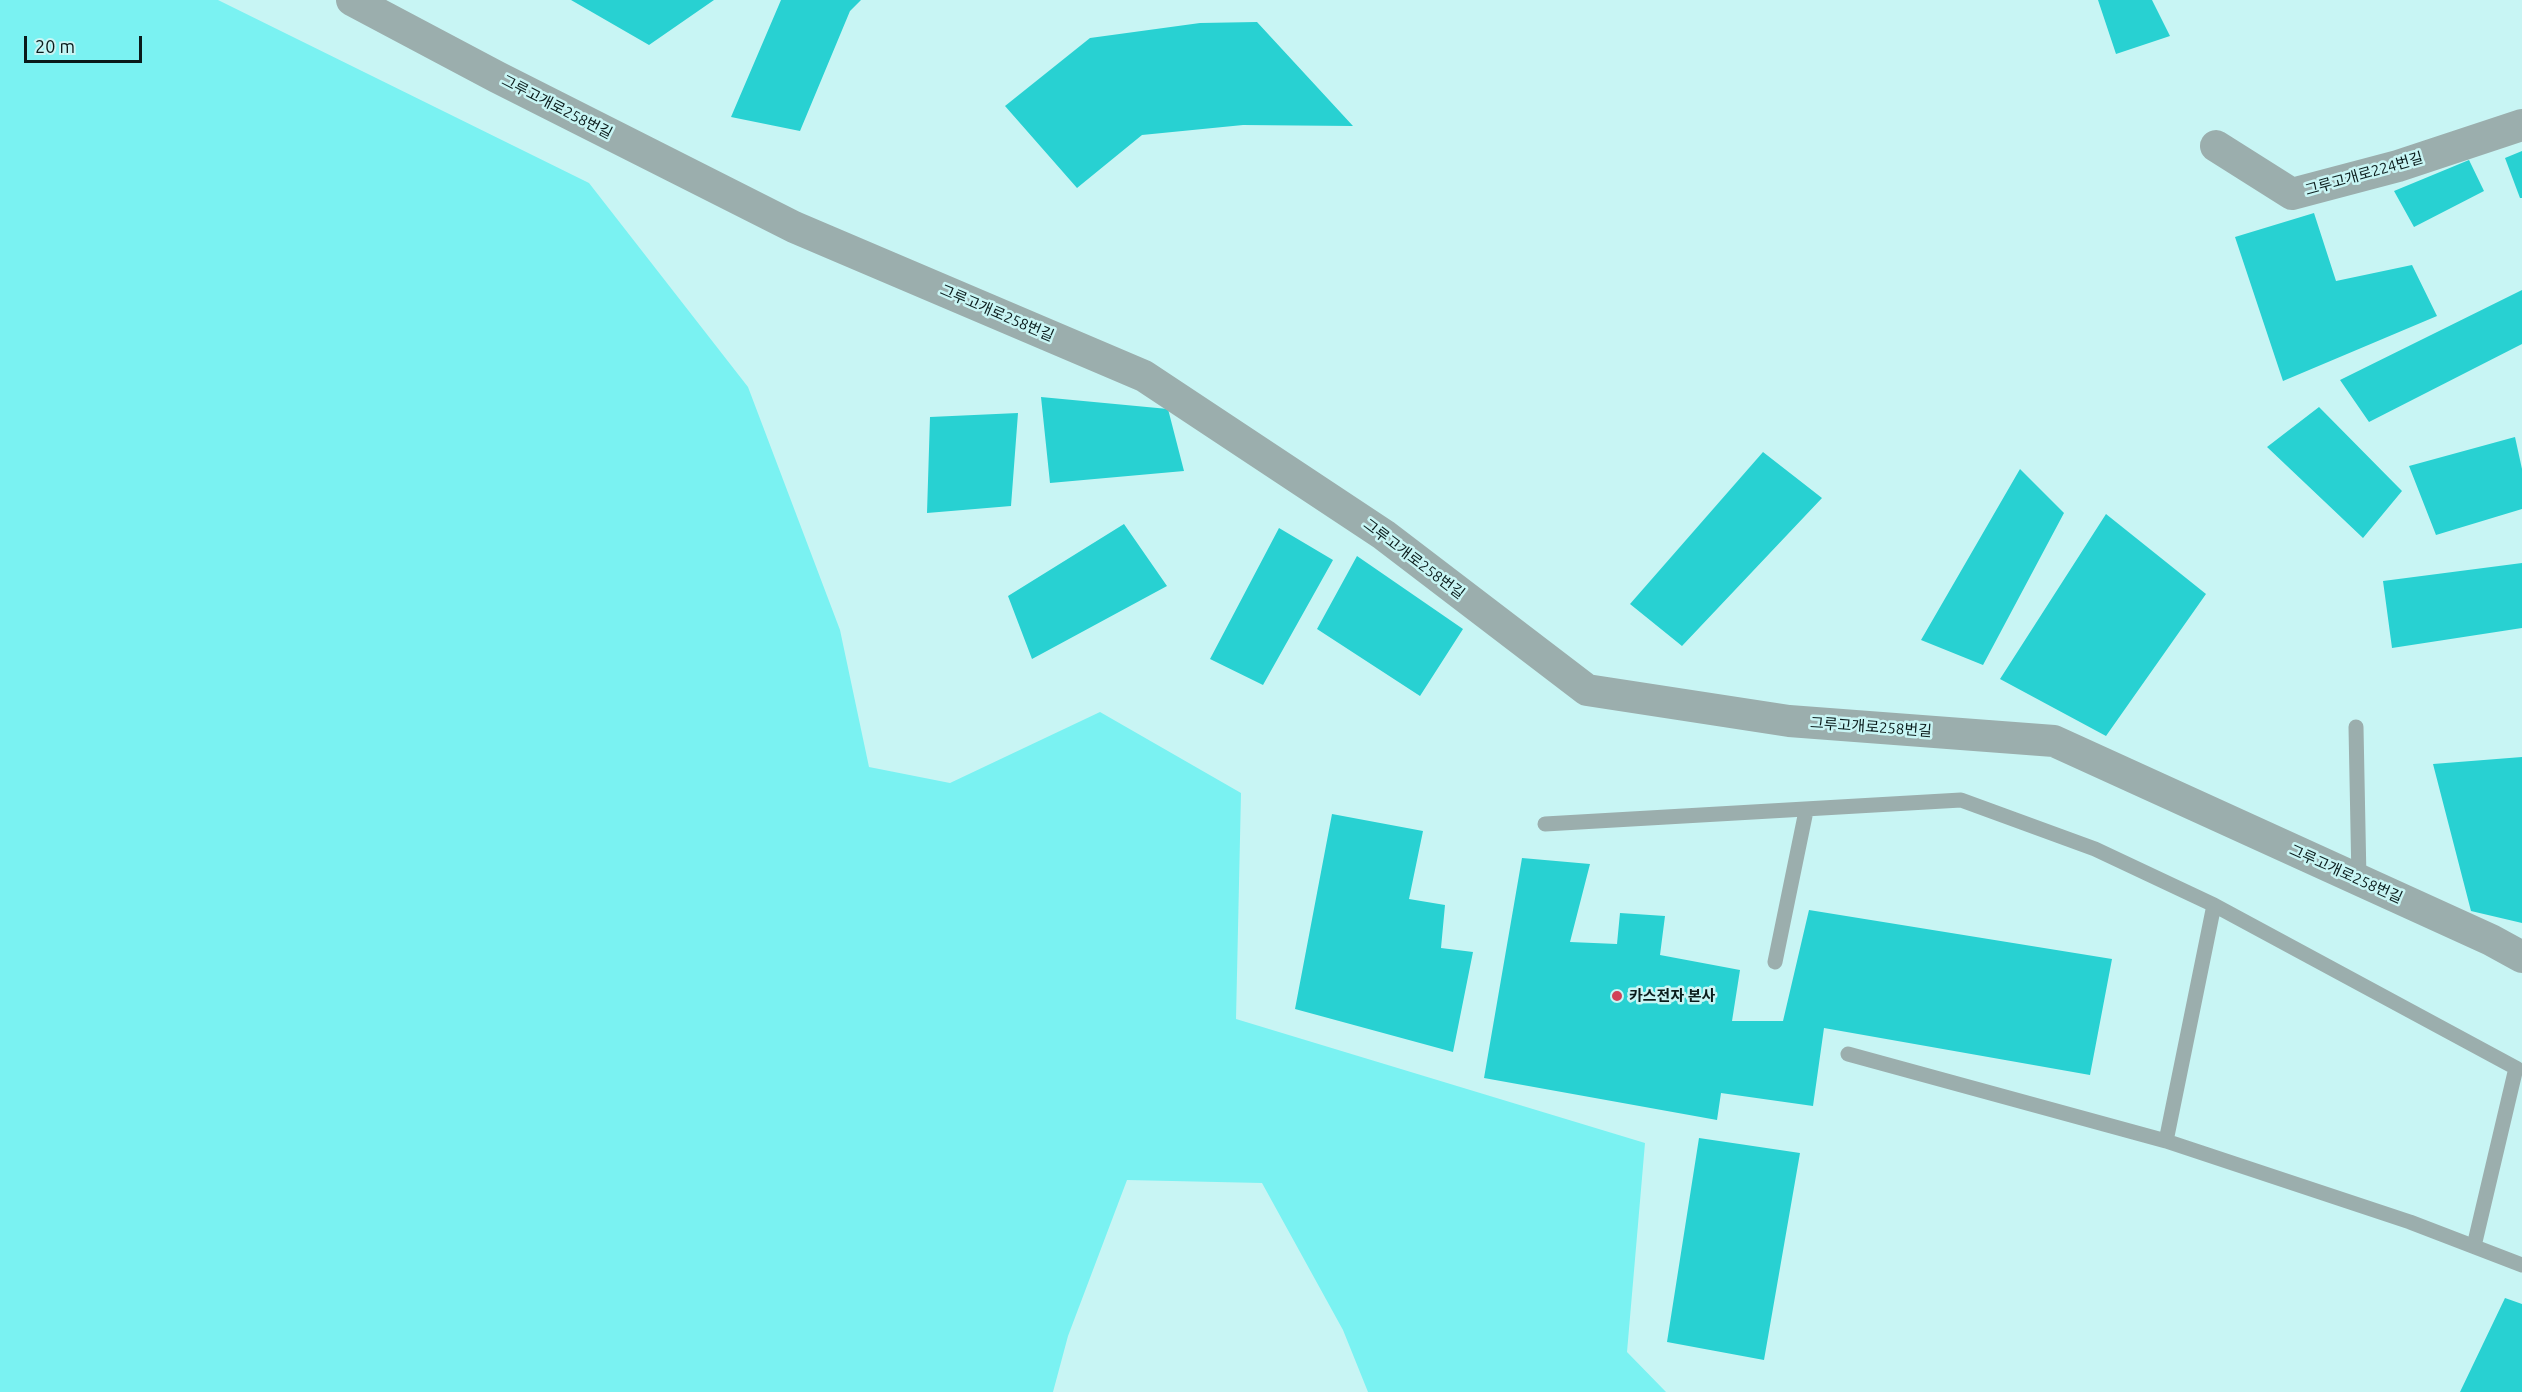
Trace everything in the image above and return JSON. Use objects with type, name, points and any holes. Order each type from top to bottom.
[{"type":"street","name":"그루고개로258번길","points":[[352,0],[496,77],[794,226],[1144,376],[1384,535],[1587,690],[1789,721],[2054,741],[2491,940],[2522,957]]},
{"type":"street","name":"그루고개로224번길","points":[[2216,146],[2292,194],[2398,166],[2522,124]]},
{"type":"lane","points":[[2356,727],[2359,880]]},
{"type":"lane","points":[[1545,825],[1961,800],[2095,849],[2214,905],[2516,1068],[2474,1246]]},
{"type":"lane","points":[[1775,962],[1806,811]]},
{"type":"lane","points":[[2166,1141],[2214,905]]},
{"type":"lane","points":[[1848,1054],[2166,1141],[2410,1222],[2522,1265]]},
{"type":"shaded area","points":[[0,0],[218,0],[589,183],[748,387],[840,630],[869,767],[950,783],[1100,712],[1241,793],[1236,1019],[1645,1143],[1627,1352],[1666,1392],[1368,1392],[1343,1330],[1262,1183],[1127,1180],[1068,1336],[1053,1392],[0,1392]]},
{"type":"building","points":[[571,0],[714,0],[649,45]]},
{"type":"building","points":[[781,0],[861,0],[850,11],[800,131],[731,117]]},
{"type":"building","points":[[2098,0],[2152,0],[2170,36],[2116,54]]},
{"type":"building","points":[[1257,22],[1353,126],[1243,125],[1142,135],[1077,188],[1005,106],[1090,38],[1200,23]]},
{"type":"building","points":[[2522,151],[2522,198],[2520,198],[2505,158]]},
{"type":"building","points":[[2469,160],[2484,191],[2414,227],[2394,191]]},
{"type":"building","points":[[2314,213],[2336,281],[2412,265],[2437,316],[2283,381],[2235,237]]},
{"type":"building","points":[[2522,290],[2522,344],[2369,422],[2340,380]]},
{"type":"building","points":[[1041,397],[1168,409],[1184,471],[1050,483]]},
{"type":"building","points":[[2319,407],[2402,491],[2363,538],[2267,447]]},
{"type":"building","points":[[1018,413],[1011,506],[927,513],[930,417]]},
{"type":"building","points":[[2515,437],[2522,469],[2522,509],[2436,535],[2409,466]]},
{"type":"building","points":[[1763,452],[1822,498],[1682,646],[1630,604]]},
{"type":"building","points":[[2020,469],[2064,513],[1983,665],[1921,640]]},
{"type":"building","points":[[2106,514],[2206,594],[2106,736],[2000,679]]},
{"type":"building","points":[[1124,524],[1167,586],[1032,659],[1008,596]]},
{"type":"building","points":[[1279,528],[1333,560],[1263,685],[1210,659]]},
{"type":"building","points":[[1357,556],[1463,629],[1420,696],[1317,629]]},
{"type":"building","points":[[2522,563],[2522,628],[2392,648],[2383,581]]},
{"type":"building","points":[[2522,757],[2522,923],[2471,911],[2433,764]]},
{"type":"building","points":[[1332,814],[1423,831],[1409,899],[1445,905],[1441,948],[1473,952],[1453,1052],[1295,1009]]},
{"type":"building","points":[[1522,858],[1590,864],[1570,942],[1617,944],[1620,913],[1665,916],[1660,955],[1740,970],[1732,1021],[1783,1021],[1809,910],[2112,959],[2090,1075],[1824,1028],[1813,1106],[1721,1093],[1717,1120],[1484,1078]]},
{"type":"building","points":[[1699,1138],[1800,1153],[1764,1360],[1667,1342]]},
{"type":"building","points":[[2505,1298],[2522,1304],[2522,1392],[2460,1392]]},
{"type":"place","name":"카스전자 본사","points":[[1617,996]]}]
